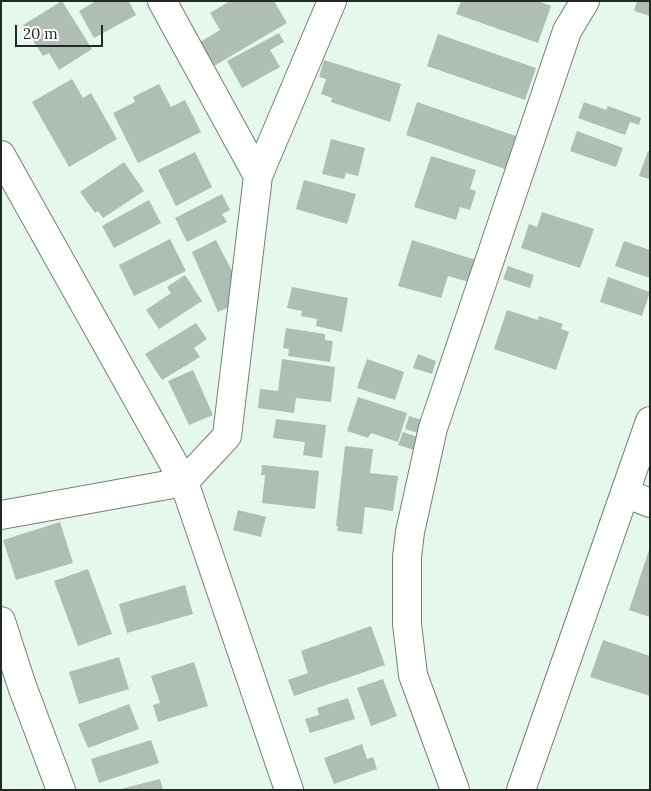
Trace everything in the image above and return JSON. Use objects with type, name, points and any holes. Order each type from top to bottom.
[{"type":"street","points":[[162,1],[258,176]]},
{"type":"street","points":[[1,515],[184,482],[227,436],[258,176],[332,1]]},
{"type":"street","points":[[454,790],[413,675],[406,624],[407,557],[410,532],[433,428],[568,31],[585,1]]},
{"type":"street","points":[[1,155],[184,482],[289,790]]},
{"type":"street","points":[[521,790],[650,421]]},
{"type":"street","points":[[625,493],[650,503]]},
{"type":"street","points":[[1,621],[12,689],[61,790]]},
{"type":"building","points":[[62,1],[92,49],[59,70],[49,53],[43,56],[23,25]]},
{"type":"building","points":[[96,1],[129,1],[136,15],[94,38],[79,11]]},
{"type":"building","points":[[230,1],[274,1],[287,23],[214,66],[200,42],[220,30],[210,13]]},
{"type":"building","points":[[461,1],[538,1],[551,6],[538,43],[456,14]]},
{"type":"building","points":[[637,1],[650,1],[650,16],[634,11]]},
{"type":"building","points":[[279,33],[284,42],[270,50],[280,67],[242,88],[227,61]]},
{"type":"building","points":[[438,34],[536,68],[525,100],[427,66]]},
{"type":"building","points":[[324,60],[401,84],[390,122],[331,102],[332,98],[321,94],[326,79],[319,77]]},
{"type":"building","points":[[72,79],[83,98],[91,93],[117,139],[69,167],[32,102]]},
{"type":"building","points":[[159,84],[171,107],[185,100],[201,132],[138,163],[113,113],[135,102],[133,97]]},
{"type":"building","points":[[417,102],[516,136],[505,169],[406,135]]},
{"type":"building","points":[[584,102],[606,110],[608,106],[641,118],[639,125],[630,122],[625,135],[578,118]]},
{"type":"building","points":[[577,131],[623,148],[616,167],[570,151]]},
{"type":"building","points":[[331,139],[365,148],[358,176],[346,173],[344,179],[322,174]]},
{"type":"building","points":[[648,151],[650,151],[650,179],[639,176]]},
{"type":"building","points":[[195,152],[212,187],[176,206],[158,170]]},
{"type":"building","points":[[431,156],[476,170],[470,189],[476,191],[470,210],[460,207],[456,220],[414,207]]},
{"type":"building","points":[[124,162],[144,191],[103,218],[98,211],[95,213],[80,192]]},
{"type":"building","points":[[304,180],[356,194],[347,224],[296,209]]},
{"type":"building","points":[[222,194],[230,210],[222,214],[227,222],[187,242],[175,218]]},
{"type":"building","points":[[149,200],[161,223],[114,248],[102,226]]},
{"type":"building","points":[[542,212],[594,229],[580,268],[521,248],[529,224],[537,227]]},
{"type":"building","points":[[170,239],[186,271],[134,296],[119,265]]},
{"type":"building","points":[[216,240],[234,275],[231,306],[218,312],[192,252]]},
{"type":"building","points":[[412,240],[476,260],[469,282],[448,276],[441,298],[398,286]]},
{"type":"building","points":[[624,241],[650,250],[650,278],[615,266]]},
{"type":"building","points":[[508,266],[534,275],[530,288],[503,279]]},
{"type":"building","points":[[185,275],[202,301],[159,329],[146,310],[171,293],[167,287]]},
{"type":"building","points":[[608,277],[650,292],[642,316],[600,302]]},
{"type":"building","points":[[292,287],[348,298],[342,332],[316,326],[317,319],[301,316],[302,311],[287,308]]},
{"type":"building","points":[[507,310],[538,320],[539,316],[563,324],[561,329],[569,332],[556,370],[494,349]]},
{"type":"building","points":[[196,323],[207,339],[194,348],[200,357],[162,380],[145,354]]},
{"type":"building","points":[[286,328],[325,334],[325,340],[333,341],[330,362],[288,356],[289,349],[283,348]]},
{"type":"building","points":[[418,354],[436,361],[432,374],[413,368]]},
{"type":"building","points":[[282,359],[335,367],[331,402],[296,398],[294,413],[258,408],[260,389],[278,391]]},
{"type":"building","points":[[367,359],[404,372],[395,400],[357,388]]},
{"type":"building","points":[[193,370],[213,415],[189,425],[168,381]]},
{"type":"building","points":[[358,397],[407,413],[398,442],[371,433],[368,438],[347,431]]},
{"type":"building","points":[[409,416],[428,422],[424,435],[405,429]]},
{"type":"building","points":[[276,419],[326,425],[322,458],[303,455],[305,442],[273,438]]},
{"type":"building","points":[[403,432],[421,438],[417,451],[398,445]]},
{"type":"building","points":[[345,446],[373,449],[370,473],[398,476],[393,511],[365,507],[362,534],[337,531],[338,526],[336,526]]},
{"type":"building","points":[[262,465],[319,471],[315,509],[262,503],[265,475],[261,475]]},
{"type":"building","points":[[238,510],[266,517],[261,537],[233,530]]},
{"type":"building","points":[[60,522],[73,563],[16,580],[3,540]]},
{"type":"building","points":[[650,550],[650,617],[629,610]]},
{"type":"building","points":[[88,569],[112,634],[78,646],[54,581]]},
{"type":"building","points":[[185,585],[193,614],[127,633],[119,604]]},
{"type":"building","points":[[371,626],[385,665],[294,696],[288,680],[308,673],[301,651]]},
{"type":"building","points":[[603,640],[650,656],[650,696],[590,677]]},
{"type":"building","points":[[119,657],[129,689],[79,704],[69,672]]},
{"type":"building","points":[[194,662],[208,706],[158,722],[153,705],[160,703],[151,676]]},
{"type":"building","points":[[383,679],[397,716],[371,726],[357,688]]},
{"type":"building","points":[[348,698],[355,719],[310,733],[305,719],[319,715],[317,708]]},
{"type":"building","points":[[129,704],[139,729],[88,748],[78,724]]},
{"type":"building","points":[[151,740],[159,763],[99,783],[91,759]]},
{"type":"building","points":[[362,744],[367,759],[373,757],[377,769],[334,784],[324,758]]},
{"type":"building","points":[[160,779],[163,790],[121,790],[121,789]]}]
